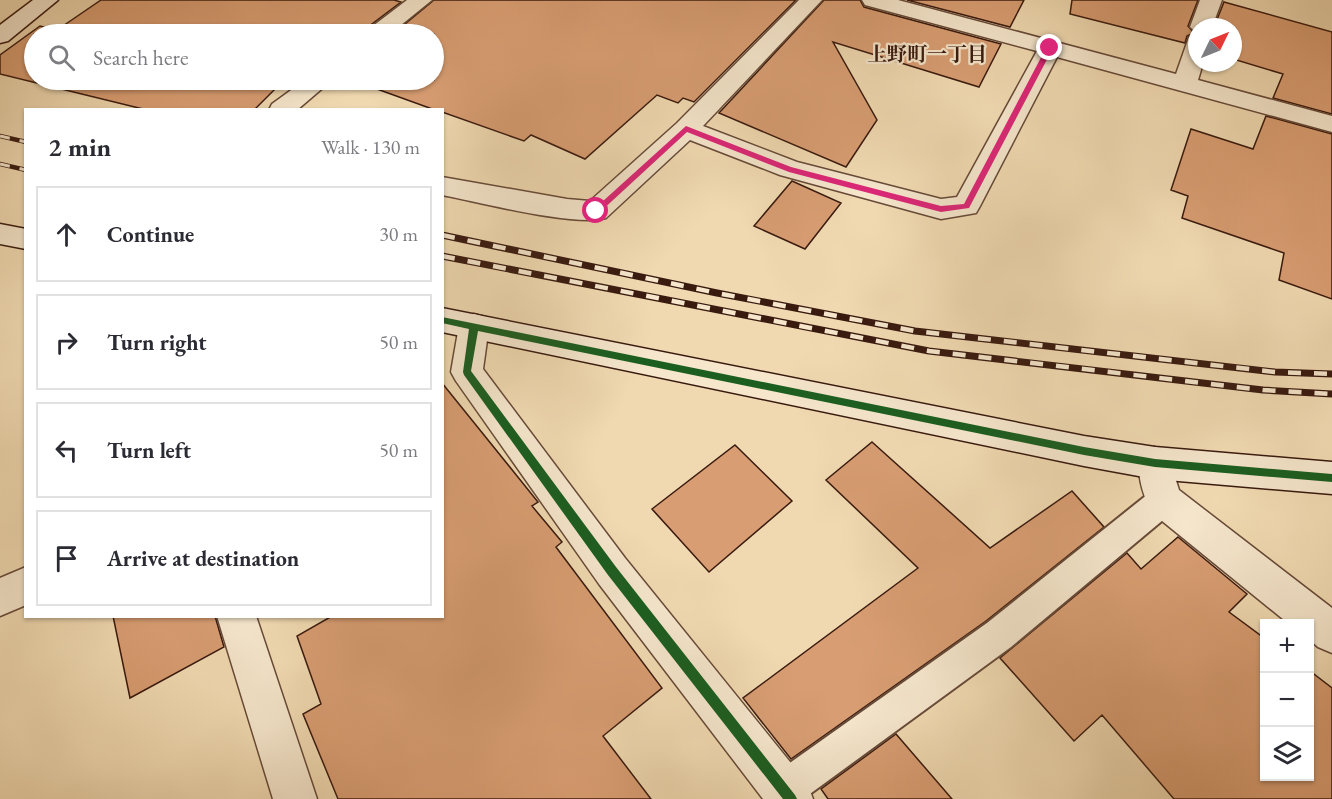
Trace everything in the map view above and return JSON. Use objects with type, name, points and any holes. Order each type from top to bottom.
[{"type":"street","points":[[0,36],[47,0]]},
{"type":"street","points":[[390,24],[421,0]]},
{"type":"street","points":[[444,186],[567,209],[596,211],[686,129],[811,0]]},
{"type":"street","points":[[873,0],[1332,124]]},
{"type":"street","points":[[1204,18],[1211,0]]},
{"type":"street","points":[[686,129],[789,169],[941,209],[966,206],[1050,48]]},
{"type":"street","points":[[1185,84],[1188,72]]},
{"type":"street","points":[[284,108],[307,90]]},
{"type":"street","points":[[0,234],[24,239]]},
{"type":"street","points":[[444,356],[458,323]]},
{"type":"street","points":[[458,323],[1084,451],[1155,463],[1332,478]]},
{"type":"street","points":[[458,323],[467,372],[612,571],[787,794]]},
{"type":"street","points":[[1155,463],[1164,500],[1332,633]]},
{"type":"street","points":[[0,597],[24,587]]},
{"type":"street","points":[[237,618],[295,799]]},
{"type":"lane","points":[[787,794],[999,635],[1164,500]]},
{"type":"building","points":[[101,0],[394,0],[401,2],[372,24],[66,24]]},
{"type":"building","points":[[434,0],[796,0],[694,102],[683,98],[678,103],[657,95],[585,159],[531,135],[524,141],[444,113],[444,108],[429,108],[380,90],[444,90],[444,24],[405,24]]},
{"type":"building","points":[[824,0],[860,0],[864,7],[1001,44],[979,87],[833,42],[877,120],[846,167],[719,113]]},
{"type":"building","points":[[907,0],[1024,0],[1010,27]]},
{"type":"building","points":[[1072,0],[1198,0],[1191,18],[1188,18],[1188,36],[1185,43],[1070,14]]},
{"type":"building","points":[[1224,2],[1332,32],[1332,114],[1273,98],[1283,74],[1242,62],[1242,18],[1218,18]]},
{"type":"building","points":[[24,38],[24,80],[0,74],[0,55]]},
{"type":"building","points":[[65,90],[274,90],[256,108],[139,108]]},
{"type":"building","points":[[1266,116],[1332,134],[1332,299],[1279,280],[1284,253],[1182,218],[1188,196],[1171,190],[1191,129],[1253,149]]},
{"type":"building","points":[[792,181],[841,203],[805,249],[754,226]]},
{"type":"building","points":[[444,385],[538,502],[532,506],[562,542],[556,547],[662,688],[603,736],[651,799],[338,799],[303,714],[321,704],[297,636],[328,618],[444,618]]},
{"type":"building","points":[[872,442],[990,548],[1072,491],[1104,527],[986,621],[791,759],[743,698],[918,568],[826,480]]},
{"type":"building","points":[[735,445],[792,501],[709,572],[652,509]]},
{"type":"building","points":[[1178,537],[1247,594],[1229,612],[1260,635],[1260,781],[1314,781],[1314,674],[1332,688],[1332,799],[1174,799],[1102,715],[1074,741],[1000,658],[1127,553],[1141,569]]},
{"type":"building","points":[[113,618],[216,618],[224,647],[130,698]]},
{"type":"building","points":[[896,734],[952,799],[828,799],[821,789]]},
{"type":"railway","points":[[0,136],[24,142]]},
{"type":"railway","points":[[0,164],[24,170]]},
{"type":"railway","points":[[444,235],[717,293],[915,331],[1275,372],[1332,374]]},
{"type":"railway","points":[[444,256],[929,351],[1263,390],[1332,394]]},
{"type":"cycle path","points":[[444,320],[1084,451],[1155,463],[1332,478]]},
{"type":"cycle path","points":[[474,326],[467,372],[612,571],[791,799]]},
{"type":"district","name":"上野町一丁目","points":[[927,54]]},
{"type":"route","points":[[596,211],[686,129],[789,169],[941,209],[966,206],[1050,48]]}]
